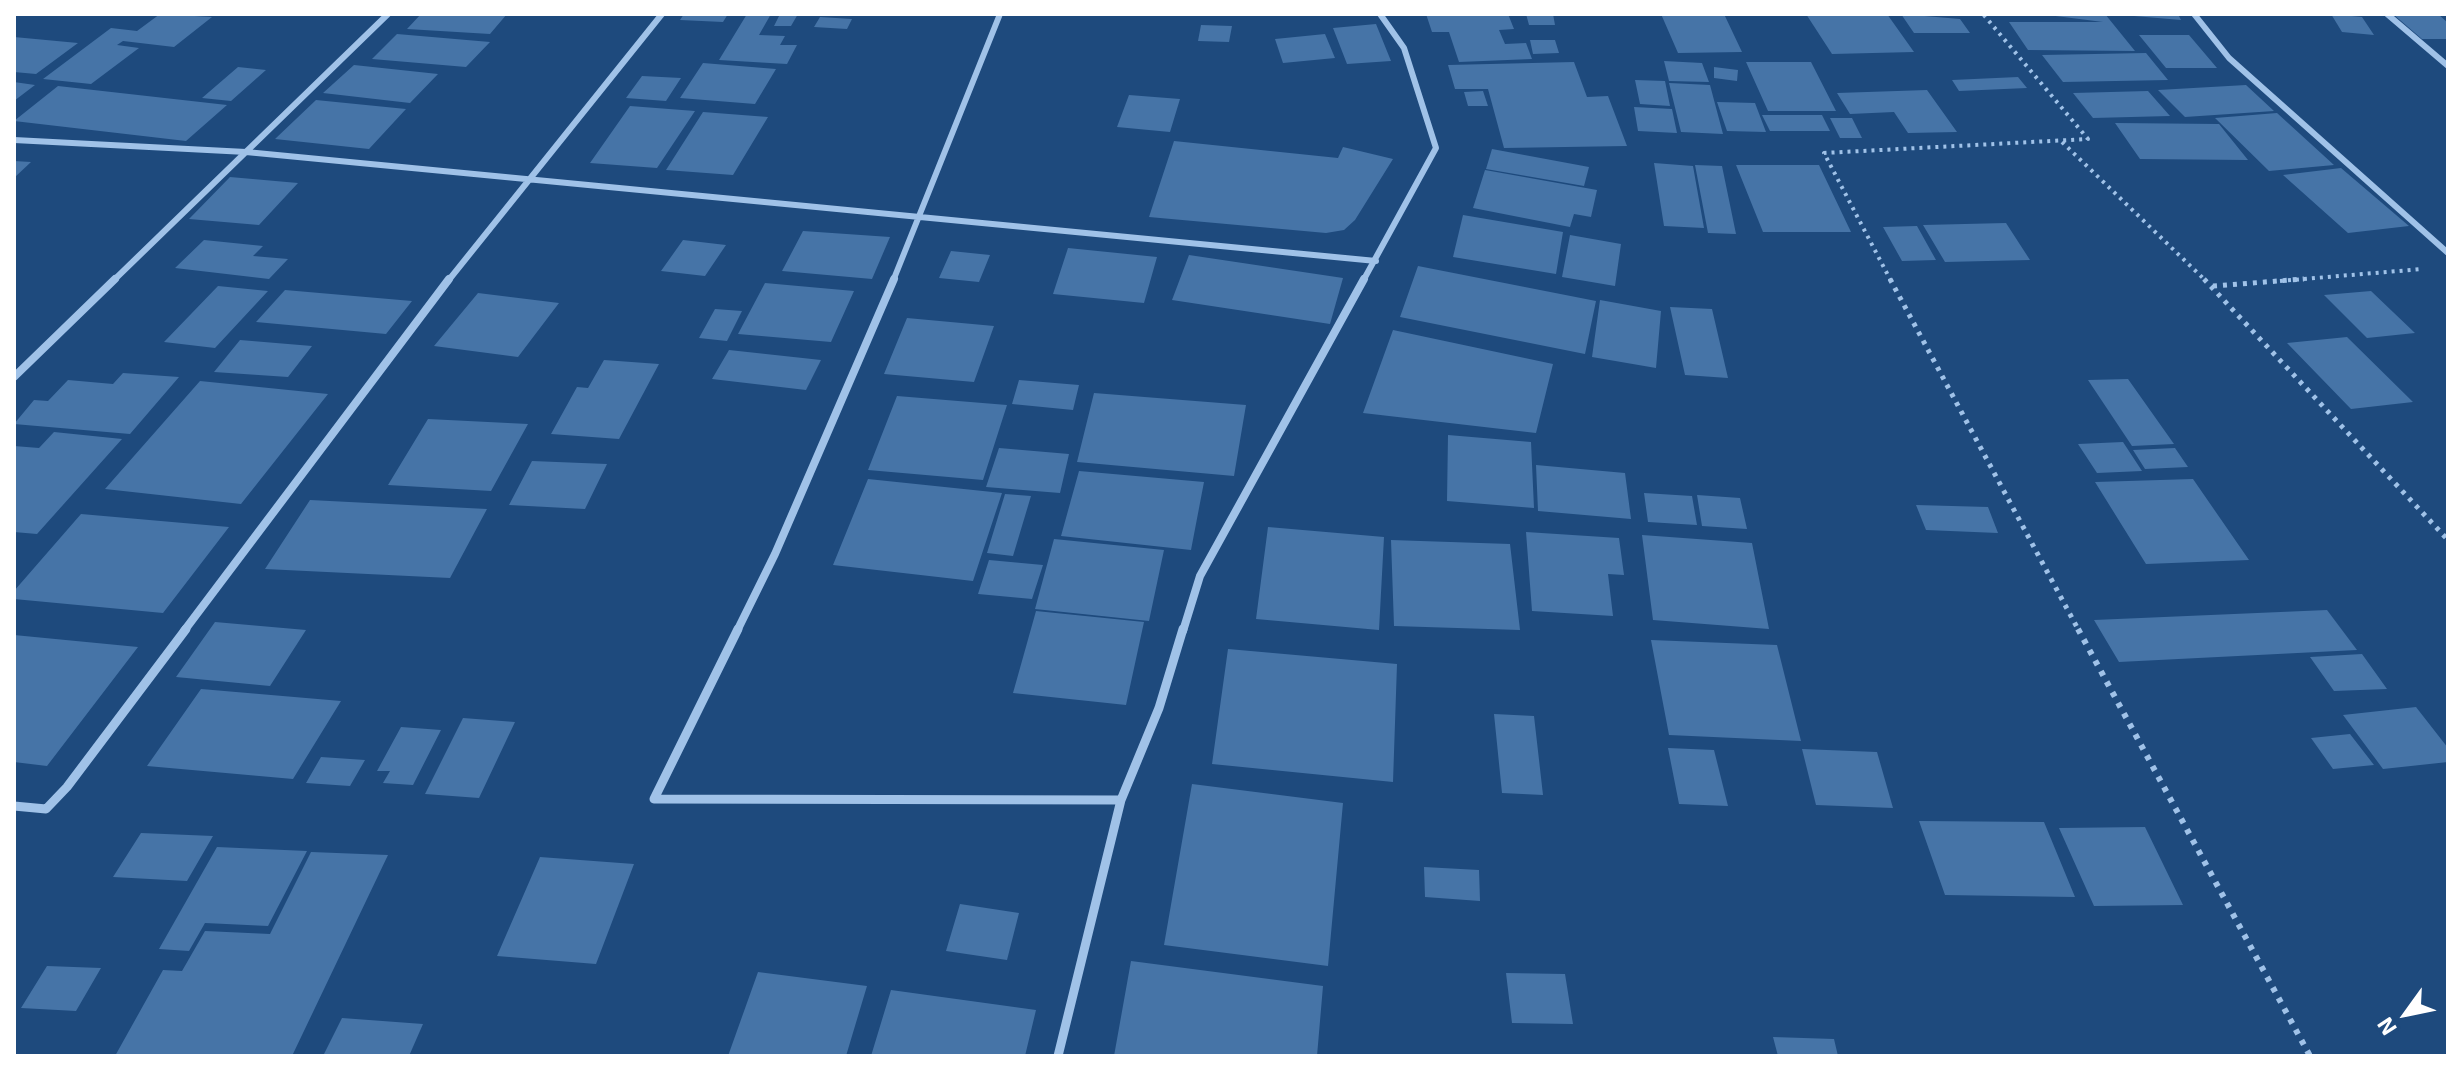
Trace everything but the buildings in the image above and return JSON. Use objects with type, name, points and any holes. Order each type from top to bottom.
[{"type":"street","points":[[14,377],[388,14]]},
{"type":"street","points":[[14,806],[46,809],[67,787],[461,263],[662,14]]},
{"type":"street","points":[[1000,14],[920,219],[775,554],[654,799],[1121,800]]},
{"type":"street","points":[[1058,1056],[1121,800],[1159,708],[1200,576],[1436,148],[1404,48],[1380,14]]},
{"type":"street","points":[[2194,14],[2229,58],[2448,253]]},
{"type":"street","points":[[2387,14],[2448,66]]},
{"type":"street","points":[[14,140],[246,152],[1376,261]]},
{"type":"path","points":[[1983,14],[2088,139],[1824,153],[1959,410],[2310,1056]]},
{"type":"path","points":[[2061,141],[2212,286],[2448,540]]},
{"type":"path","points":[[2212,286],[2432,269]]}]
